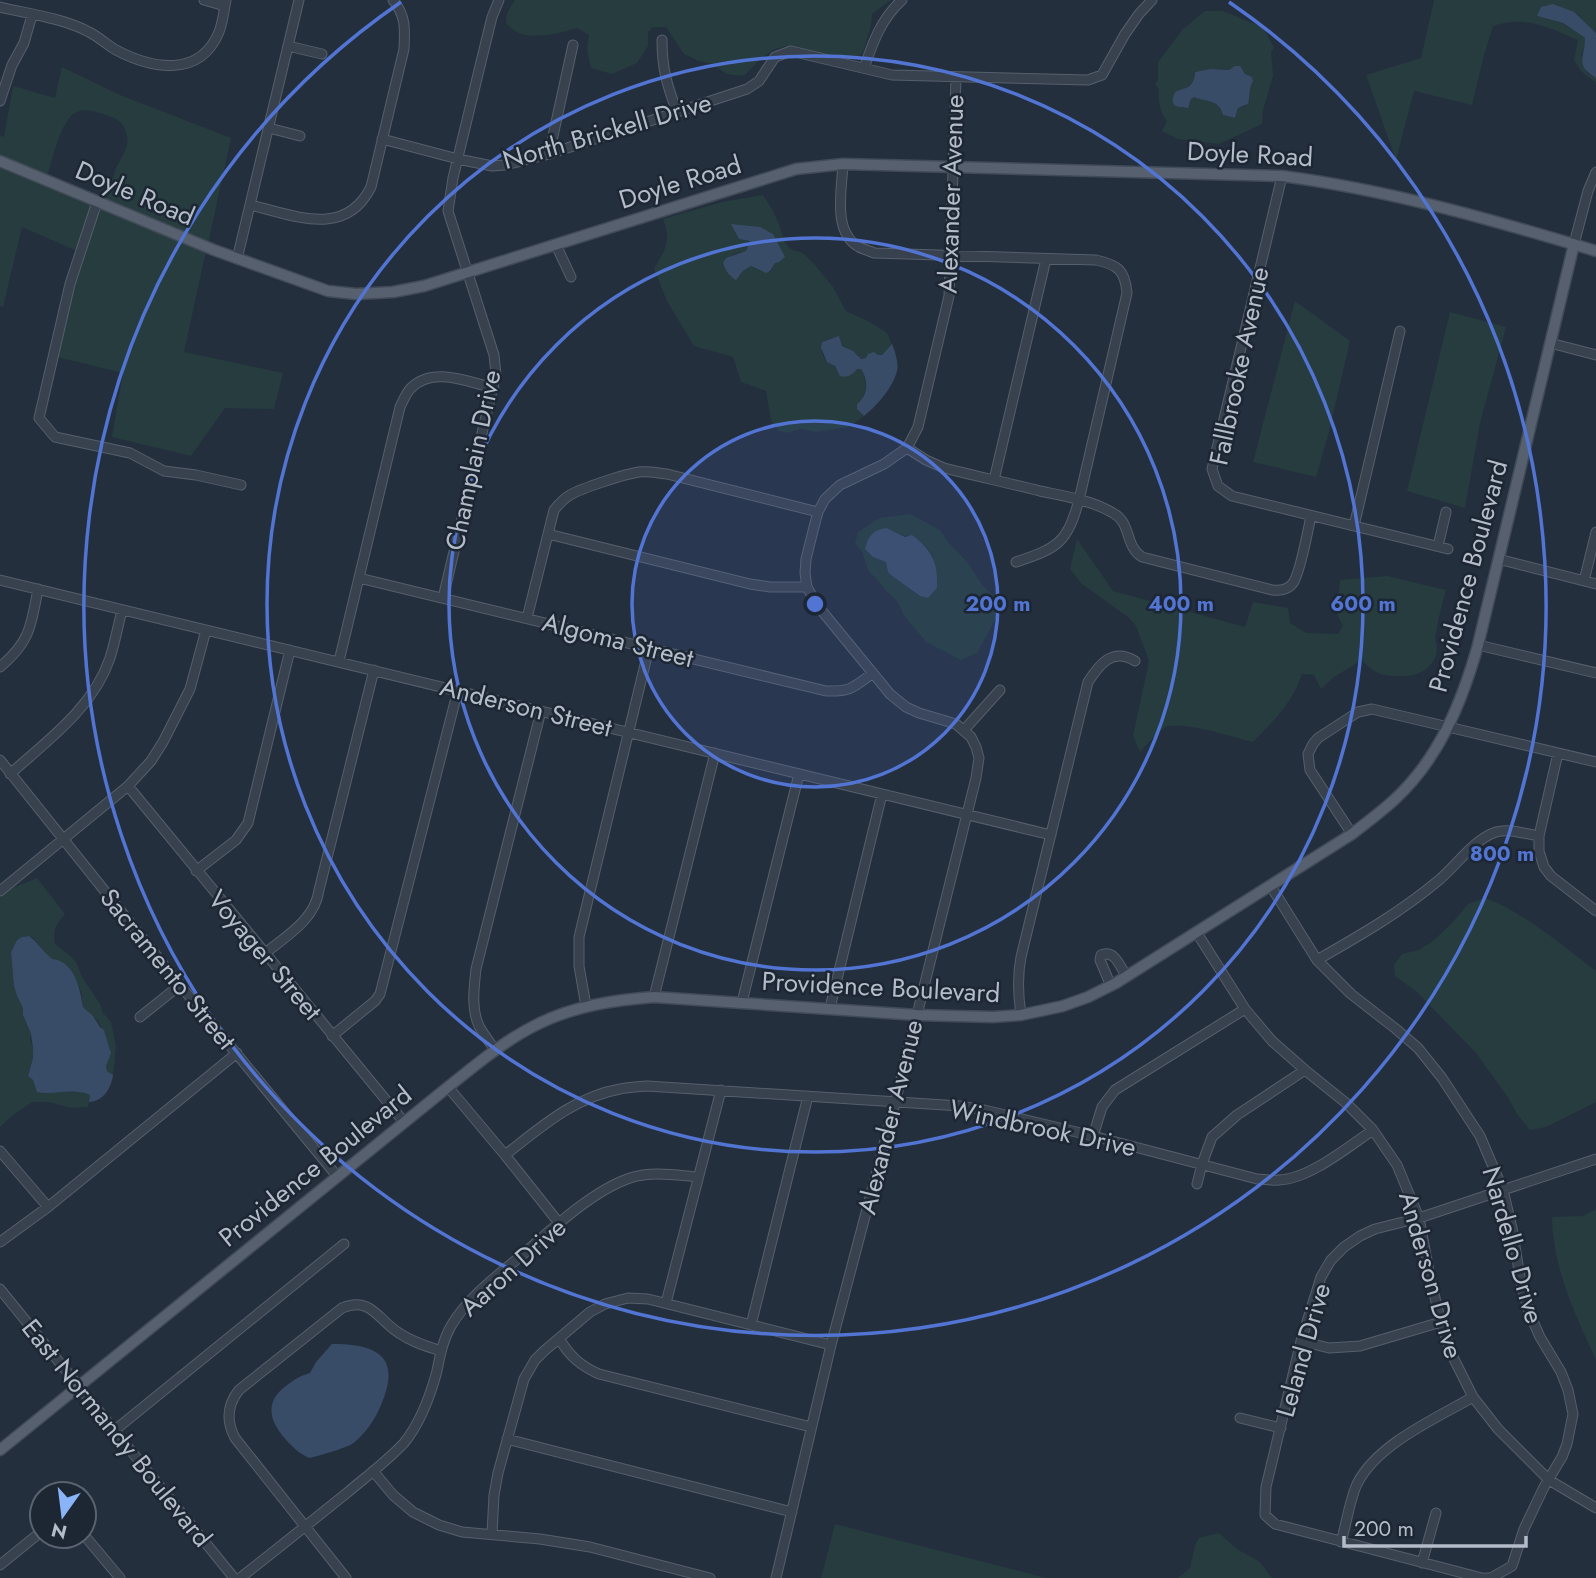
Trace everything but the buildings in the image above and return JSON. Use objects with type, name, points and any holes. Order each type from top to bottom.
[{"type":"main road","name":"Doyle Road","points":[[0,161],[236,259],[328,291],[356,294],[424,286],[796,169],[843,164],[1282,176],[1329,182],[1447,208],[1596,251]]},
{"type":"main road","name":"Providence Boulevard","points":[[0,1450],[448,1087],[495,1050],[538,1024],[586,1006],[654,997],[916,1015],[993,1017],[1021,1015],[1063,1006],[1111,986],[1352,834],[1396,799],[1417,776],[1449,727],[1464,690],[1478,645],[1574,244]]},
{"type":"street","points":[[0,8],[63,22],[89,32],[117,50],[148,64],[172,67],[200,57],[219,32],[225,3],[204,0]]},
{"type":"street","points":[[236,259],[299,0]]},
{"type":"street","points":[[250,205],[317,220],[333,220],[353,211],[365,200],[371,187],[404,49],[403,15],[393,0]]},
{"type":"street","name":"Champlain Drive","points":[[443,598],[496,374],[494,355],[448,211],[449,197],[492,17],[499,0]]},
{"type":"street","points":[[902,0],[882,23],[864,68],[892,75],[1088,80],[1102,75],[1125,34],[1152,0]]},
{"type":"street","points":[[0,101],[12,65],[24,43],[32,15]]},
{"type":"street","points":[[662,40],[665,80],[677,112]]},
{"type":"street","points":[[549,154],[573,45]]},
{"type":"street","points":[[288,46],[322,54]]},
{"type":"street","name":"North Brickell Drive","points":[[382,139],[458,159],[492,166],[505,165],[549,154],[747,89],[759,81],[771,60],[791,51],[864,68]]},
{"type":"street","name":"Alexander Avenue","points":[[907,448],[918,427],[949,296],[956,77]]},
{"type":"street","points":[[269,128],[300,136]]},
{"type":"street","points":[[843,164],[841,215],[847,235],[857,246],[874,253],[1096,260],[1119,268],[1126,281],[1127,293],[1070,528],[1057,544],[1047,551],[1016,562]]},
{"type":"street","name":"Providence Boulevard","points":[[1574,244],[1596,172]]},
{"type":"street","name":"Fallbrooke Avenue","points":[[1282,176],[1212,469],[1218,486],[1232,496],[1448,549]]},
{"type":"street","points":[[97,202],[70,284],[39,418],[55,437],[130,453],[164,471],[242,485]]},
{"type":"street","points":[[556,244],[571,277]]},
{"type":"street","points":[[994,480],[1046,259]]},
{"type":"street","points":[[1354,526],[1400,331]]},
{"type":"street","points":[[1550,343],[1596,355]]},
{"type":"street","points":[[339,661],[400,407],[409,390],[421,380],[436,376],[494,388]]},
{"type":"street","points":[[1000,690],[964,730],[951,722],[919,713],[890,694],[821,611],[807,587],[806,559],[818,512],[840,485],[884,464],[907,448],[944,468],[1079,499],[1117,516],[1127,529],[1132,547],[1142,557],[1272,590],[1283,590],[1293,583],[1311,516]]},
{"type":"street","points":[[527,618],[554,510],[562,500],[587,487],[636,472],[667,474],[818,512]]},
{"type":"street","points":[[1438,546],[1446,512]]},
{"type":"street","points":[[1584,581],[1596,532]]},
{"type":"street","points":[[548,534],[750,584],[807,587]]},
{"type":"street","points":[[1498,559],[1596,584]]},
{"type":"street","name":"Algoma Street","points":[[359,578],[827,691],[837,692],[856,687],[873,673]]},
{"type":"street","name":"Anderson Street","points":[[0,580],[1051,835]]},
{"type":"street","points":[[0,667],[13,656],[30,630],[38,589]]},
{"type":"street","points":[[10,774],[80,709],[97,686],[109,659],[122,610]]},
{"type":"street","points":[[0,891],[128,786],[151,761],[178,716],[190,689],[206,630]]},
{"type":"street","points":[[1478,645],[1596,673]]},
{"type":"street","points":[[586,1006],[579,966],[579,937],[649,648]]},
{"type":"street","points":[[196,871],[236,840],[248,823],[290,650]]},
{"type":"street","points":[[1021,1015],[1017,973],[1088,682],[1097,669],[1112,657],[1118,655],[1135,662]]},
{"type":"street","points":[[264,954],[307,919],[317,901],[374,670]]},
{"type":"street","points":[[332,1036],[380,994],[458,690]]},
{"type":"street","points":[[1352,834],[1310,770],[1308,754],[1318,738],[1358,712],[1372,709],[1596,762]]},
{"type":"street","points":[[495,1050],[479,1026],[475,1011],[473,992],[476,969],[541,711]]},
{"type":"street","name":"Alexander Avenue","points":[[776,1578],[831,1345],[976,778],[979,758],[971,737],[964,730]]},
{"type":"street","points":[[654,997],[715,753]]},
{"type":"street","points":[[1558,753],[1539,836],[1539,851],[1550,876],[1596,911]]},
{"type":"street","name":"Sacramento Street","points":[[0,760],[337,1177]]},
{"type":"street","points":[[742,1002],[799,774]]},
{"type":"street","name":"Voyager Street","points":[[128,786],[404,1122]]},
{"type":"street","points":[[830,1008],[883,794]]},
{"type":"street","points":[[1317,960],[1384,922],[1439,880],[1484,838],[1502,831],[1539,836]]},
{"type":"street","name":"Nardello Drive","points":[[1270,886],[1317,960],[1351,995],[1418,1048],[1442,1078],[1480,1136],[1503,1190],[1529,1312],[1568,1390],[1573,1414],[1562,1457],[1524,1529],[1512,1566],[1491,1578],[1483,1578]]},
{"type":"street","name":"Anderson Drive","points":[[1197,933],[1245,1009],[1272,1041],[1346,1103],[1373,1130],[1396,1165],[1419,1218],[1441,1322],[1452,1355],[1473,1397],[1498,1429],[1549,1480],[1596,1508]]},
{"type":"street","points":[[1111,986],[1100,960],[1101,955],[1110,953],[1114,956],[1126,977]]},
{"type":"street","points":[[140,1017],[180,985]]},
{"type":"street","points":[[1093,1136],[1102,1107],[1115,1090],[1245,1009]]},
{"type":"street","points":[[0,1242],[48,1207],[237,1053]]},
{"type":"street","points":[[1197,1184],[1212,1137],[1237,1115],[1305,1070]]},
{"type":"street","name":"Windbrook Drive","points":[[505,1155],[569,1108],[618,1089],[647,1086],[960,1106],[1093,1136],[1257,1179],[1279,1181],[1308,1172],[1373,1130]]},
{"type":"street","points":[[448,1087],[559,1223]]},
{"type":"street","points":[[666,1303],[721,1090]]},
{"type":"street","points":[[751,1325],[808,1096]]},
{"type":"street","points":[[0,1151],[48,1207]]},
{"type":"street","name":"Leland Drive","points":[[1341,1542],[1275,1524],[1265,1516],[1266,1487],[1301,1342],[1321,1277],[1331,1260],[1343,1247],[1375,1229],[1419,1218],[1596,1159]]},
{"type":"street","name":"Aaron Drive","points":[[240,1578],[306,1527],[403,1443],[417,1424],[428,1401],[450,1327],[482,1289],[559,1223],[602,1191],[632,1177],[657,1173],[698,1177]]},
{"type":"street","points":[[115,1430],[344,1244]]},
{"type":"street","name":"East Normandy Boulevard","points":[[0,1289],[234,1578]]},
{"type":"street","points":[[492,1534],[498,1473],[524,1379],[535,1360],[590,1312],[614,1301],[628,1298],[648,1299],[831,1345]]},
{"type":"street","points":[[346,1578],[235,1438],[230,1429],[228,1413],[232,1398],[350,1304],[369,1307],[396,1331],[414,1342],[441,1351]]},
{"type":"street","points":[[1301,1342],[1329,1348],[1360,1346],[1441,1322]]},
{"type":"street","points":[[559,1338],[576,1361],[599,1374],[811,1427]]},
{"type":"street","points":[[1473,1397],[1402,1438],[1377,1458],[1357,1486],[1341,1542],[1483,1578]]},
{"type":"street","points":[[1240,1418],[1281,1428]]},
{"type":"street","points":[[507,1439],[792,1512]]},
{"type":"street","points":[[373,1471],[393,1495],[413,1512],[439,1525],[462,1532],[540,1539],[590,1547],[709,1578]]},
{"type":"street","points":[[1422,1563],[1436,1513]]},
{"type":"street","points":[[0,1565],[28,1542]]},
{"type":"street","points":[[96,1550],[118,1577]]},
{"type":"green space","points":[[515,0],[891,0],[872,14],[865,48],[859,56],[845,59],[783,47],[766,55],[743,76],[727,74],[712,64],[684,54],[666,27],[653,27],[648,32],[648,46],[637,63],[612,74],[591,68],[587,49],[589,35],[577,28],[537,36],[522,34],[510,27],[506,23],[507,13]]},
{"type":"green space","points":[[1434,0],[1596,0],[1596,33],[1574,12],[1537,16],[1562,23],[1585,38],[1581,55],[1587,73],[1596,78],[1596,83],[1581,71],[1574,60],[1578,40],[1526,22],[1493,26],[1472,105],[1414,91],[1396,160],[1366,75],[1421,58]]},
{"type":"green space","points":[[1205,11],[1223,11],[1260,26],[1266,32],[1274,48],[1271,52],[1273,76],[1263,110],[1262,124],[1219,144],[1178,139],[1162,131],[1167,121],[1161,111],[1159,90],[1155,84],[1158,80],[1158,62],[1183,29]],"holes":[[[1231,68],[1245,74],[1251,84],[1249,101],[1246,106],[1238,108],[1235,118],[1223,115],[1215,104],[1194,96],[1190,103],[1178,90],[1185,89],[1194,82],[1195,72]]]},
{"type":"green space","points":[[62,67],[120,95],[231,138],[208,244],[105,201],[128,140],[126,131],[114,118],[89,111],[79,111],[73,115],[62,130],[47,177],[0,157],[0,136],[4,137],[13,86],[55,98]]},
{"type":"green space","points":[[0,165],[93,204],[77,251],[22,227],[3,307],[0,306]]},
{"type":"green space","points":[[763,195],[790,249],[803,253],[814,264],[833,287],[846,311],[887,333],[892,344],[882,355],[860,359],[831,338],[822,342],[824,358],[835,366],[836,370],[861,369],[865,378],[865,392],[857,404],[864,416],[849,427],[816,432],[800,429],[787,433],[779,431],[771,421],[766,391],[741,382],[733,357],[694,346],[667,301],[654,269],[667,240],[663,219],[722,202]],"holes":[[[732,224],[775,263],[770,272],[751,266],[740,276],[731,277],[723,263],[734,254],[747,251],[750,241],[739,239]]]},
{"type":"green space","points":[[98,206],[206,251],[184,352],[283,373],[274,409],[225,408],[191,456],[112,437],[123,373],[57,357],[73,285]]},
{"type":"green space","points":[[1295,301],[1350,341],[1316,477],[1253,462]]},
{"type":"green space","points":[[1450,312],[1506,327],[1480,423],[1465,508],[1407,491]]},
{"type":"green space","points":[[910,514],[940,530],[983,586],[997,599],[1000,611],[977,653],[961,660],[926,642],[905,617],[897,601],[869,572],[862,552],[855,543],[858,532],[879,518]],"holes":[[[892,532],[919,542],[933,558],[932,572],[920,596],[888,572],[886,562],[873,557],[865,549],[867,543]]]},
{"type":"green space","points":[[1077,539],[1113,591],[1245,627],[1253,602],[1288,608],[1290,623],[1306,633],[1338,634],[1343,626],[1337,614],[1340,580],[1387,576],[1446,590],[1435,635],[1436,656],[1424,670],[1407,676],[1379,673],[1362,660],[1334,677],[1321,689],[1314,675],[1302,674],[1288,702],[1253,742],[1194,727],[1171,726],[1161,730],[1140,752],[1133,736],[1149,661],[1136,626],[1128,617],[1082,584],[1070,569]]},
{"type":"green space","points":[[37,878],[65,914],[55,928],[55,944],[76,962],[103,1013],[111,1022],[116,1046],[113,1075],[107,1071],[106,1066],[110,1048],[105,1033],[97,1020],[83,1007],[81,991],[73,974],[48,956],[33,938],[22,937],[17,940],[11,952],[14,986],[31,1034],[33,1048],[28,1076],[33,1080],[37,1092],[82,1092],[90,1095],[88,1107],[71,1108],[49,1102],[32,1102],[0,1127],[0,898],[10,889]]},
{"type":"green space","points":[[1485,898],[1529,921],[1596,971],[1596,1102],[1546,1127],[1530,1130],[1476,1053],[1417,992],[1395,976],[1394,965],[1402,954],[1419,950],[1433,941],[1468,904]]},
{"type":"green space","points":[[1596,1209],[1596,1360],[1561,1273],[1552,1217],[1583,1216]]},
{"type":"green space","points":[[835,1524],[1046,1578],[821,1578]]},
{"type":"green space","points":[[1219,1533],[1237,1549],[1260,1562],[1272,1578],[1178,1578],[1190,1568],[1199,1538]]},
{"type":"water","points":[[1553,4],[1574,12],[1596,33],[1596,78],[1583,65],[1585,38],[1563,23],[1537,16],[1541,7]]},
{"type":"water","points":[[1240,66],[1253,81],[1248,104],[1238,108],[1235,118],[1223,115],[1212,102],[1194,97],[1188,108],[1174,105],[1175,92],[1190,85],[1195,72],[1210,69],[1229,70]]},
{"type":"water","points":[[731,224],[760,227],[773,234],[785,257],[766,273],[751,266],[736,280],[731,277],[723,263],[726,258],[746,251],[750,241],[739,239]]},
{"type":"water","points":[[839,336],[842,346],[861,359],[874,352],[882,355],[892,344],[894,350],[897,365],[895,377],[884,396],[864,416],[857,409],[866,388],[861,369],[848,376],[840,376],[835,366],[827,362],[821,348],[822,342]]},
{"type":"water","points":[[886,528],[905,537],[912,535],[933,558],[937,588],[928,598],[920,596],[891,575],[886,562],[873,557],[865,549],[872,534]]},
{"type":"water","points":[[29,936],[51,958],[60,961],[70,970],[77,981],[83,1007],[104,1030],[111,1053],[107,1071],[113,1075],[111,1085],[99,1099],[89,1102],[90,1095],[83,1093],[37,1092],[33,1080],[28,1076],[33,1048],[31,1034],[14,986],[11,952],[17,940]]},
{"type":"water","points":[[332,1344],[362,1347],[381,1356],[387,1364],[387,1388],[376,1415],[356,1441],[344,1448],[310,1458],[298,1451],[282,1435],[273,1420],[272,1406],[274,1399],[286,1386],[310,1373]]}]
